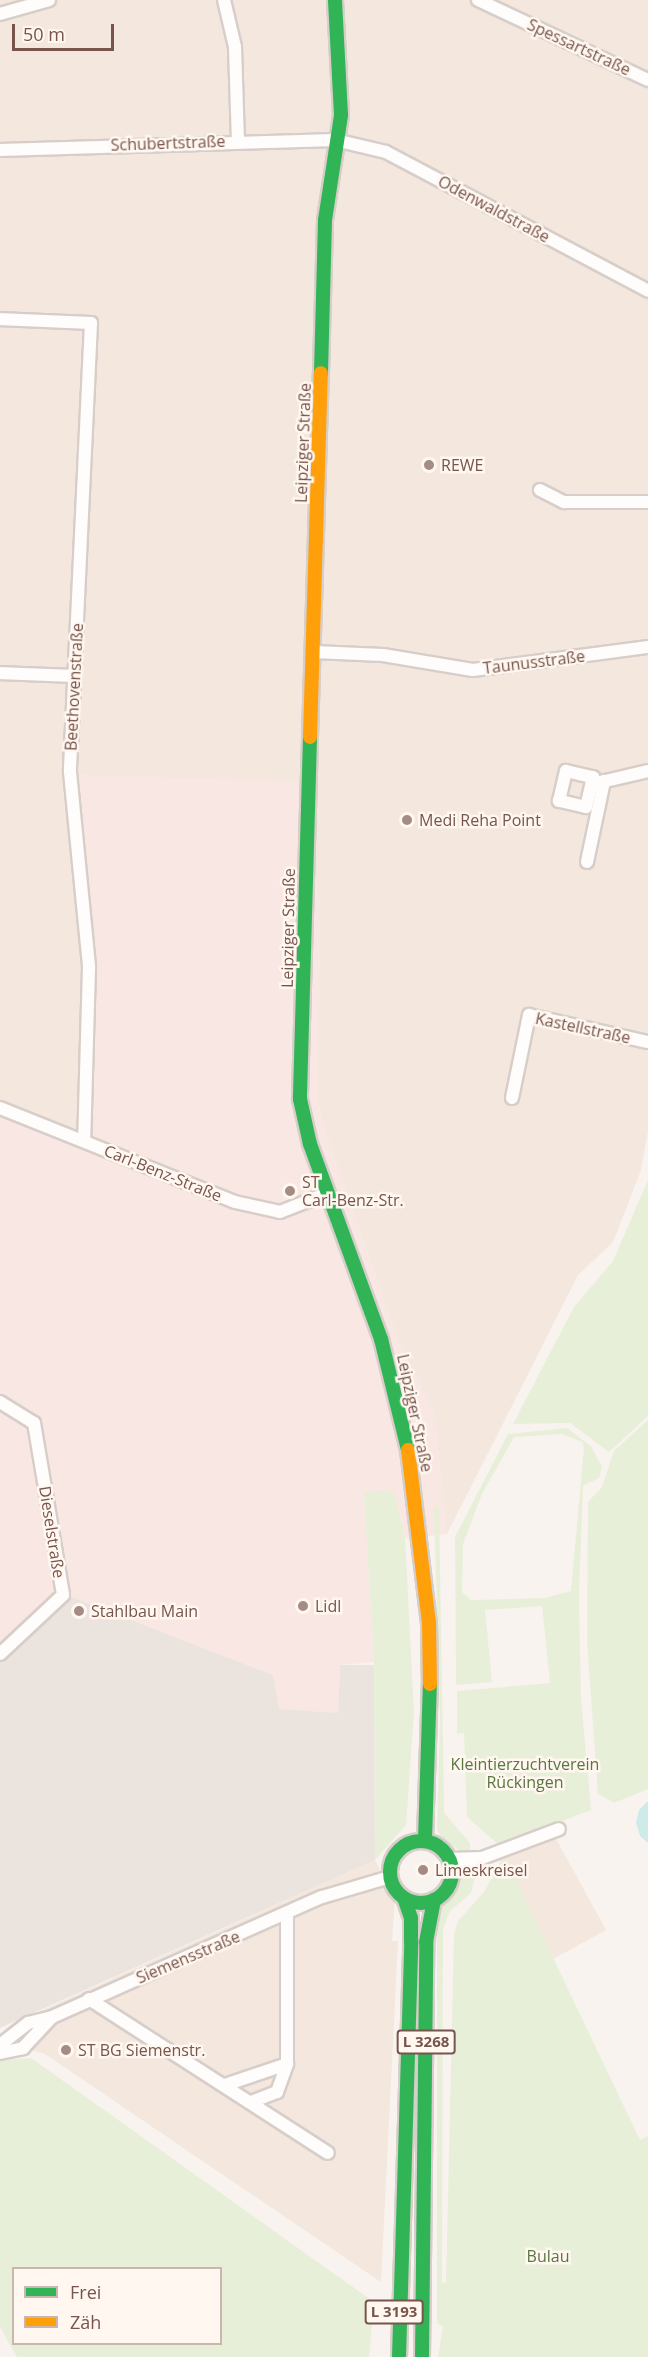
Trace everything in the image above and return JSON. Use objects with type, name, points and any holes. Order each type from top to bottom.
[{"type":"main road","name":"Leipziger Straße","points":[[335,0],[341,115],[335,140],[326,220],[300,1083],[303,1120],[381,1339],[412,1467],[429,1623],[431,1714],[425,1840]]},
{"type":"main road","points":[[390,1877],[397,1852],[410,1842],[425,1840],[441,1847],[450,1859],[453,1874]]},
{"type":"main road","name":"L 3268","points":[[422,2357],[426,1942],[434,1900],[448,1889],[453,1874]]},
{"type":"main road","name":"L 3268","points":[[390,1877],[405,1898],[411,1929],[399,2357]]},
{"type":"main road","points":[[405,1898],[418,1903],[434,1900]]},
{"type":"main road","name":"L 3193","points":[[387,2357],[400,2266]]},
{"type":"street","points":[[0,14],[49,0]]},
{"type":"street","points":[[224,0],[236,47],[238,141]]},
{"type":"street","name":"Spessartstraße","points":[[478,0],[648,80]]},
{"type":"street","name":"Schubertstraße","points":[[0,150],[238,141],[335,140]]},
{"type":"street","name":"Odenwaldstraße","points":[[335,140],[386,152],[648,291]]},
{"type":"street","name":"Beethovenstraße","points":[[0,318],[91,323],[70,772],[89,967],[84,1141]]},
{"type":"street","points":[[540,490],[564,502],[648,502]]},
{"type":"street","name":"Taunusstraße","points":[[314,652],[383,655],[473,670],[648,647]]},
{"type":"street","points":[[0,673],[75,676]]},
{"type":"street","points":[[590,784],[648,771]]},
{"type":"street","points":[[587,862],[604,782]]},
{"type":"street","name":"Kastellstraße","points":[[512,1098],[529,1015],[648,1042]]},
{"type":"street","name":"Carl-Benz-Straße","points":[[0,1108],[235,1202],[280,1212],[328,1193]]},
{"type":"street","name":"Dieselstraße","points":[[0,1402],[34,1423],[63,1595],[0,1654]]},
{"type":"street","points":[[453,1874],[482,1858],[559,1829]]},
{"type":"street","points":[[450,1859],[482,1858]]},
{"type":"street","name":"Siemensstraße","points":[[0,2044],[28,2023],[52,2017],[340,1890],[390,1877]]},
{"type":"street","points":[[251,2102],[277,2092],[287,2064],[287,1913]]},
{"type":"street","points":[[89,1999],[328,2153]]},
{"type":"street","name":"Siemensstraße","points":[[0,2053],[22,2048],[52,2017]]},
{"type":"street","points":[[225,2085],[287,2064]]},
{"type":"shaded area","points":[[0,0],[648,0],[648,1131],[641,1170],[613,1242],[578,1275],[447,1534],[434,1411],[400,1346],[321,1119],[318,1097],[95,965],[94,1122],[60,1137],[0,1115]]},
{"type":"shaded area","points":[[73,774],[300,781],[321,905],[318,1097],[321,1119],[400,1346],[434,1411],[447,1534],[405,1538],[394,1492],[364,1493],[374,1662],[340,1665],[338,1713],[279,1709],[273,1675],[56,1591],[0,1642],[0,1115],[60,1137],[94,1122],[95,965]]},
{"type":"shaded area","points":[[56,1591],[273,1675],[279,1709],[338,1713],[340,1665],[374,1665],[375,1860],[0,2028],[0,1642]]},
{"type":"shaded area","points":[[554,1835],[606,1930],[553,1959],[504,1855]]},
{"type":"shaded area","points":[[375,1860],[395,1899],[392,1941],[398,1941],[381,2282],[45,2054],[32,2050],[36,2013]]},
{"type":"green space","points":[[648,1180],[648,1416],[609,1452],[570,1423],[513,1424],[574,1307],[613,1261]]},
{"type":"green space","points":[[648,1420],[648,1789],[614,1803],[598,1794],[587,1641],[588,1502],[602,1487],[614,1451]]},
{"type":"green space","name":"Kleintierzuchtverein Rückingen","points":[[567,1428],[591,1446],[602,1467],[599,1478],[583,1486],[579,1593],[581,1698],[591,1810],[499,1845],[467,1817],[464,1733],[457,1734],[457,1691],[550,1683],[542,1606],[485,1610],[492,1682],[456,1685],[455,1537],[508,1434]],"holes":[[[562,1434],[582,1442],[584,1448],[571,1591],[545,1598],[471,1600],[462,1592],[463,1544],[482,1494],[514,1437]]]},
{"type":"green space","points":[[386,1490],[394,1492],[405,1538],[414,1712],[406,1825],[375,1860],[374,1662],[364,1493]]},
{"type":"green space","points":[[439,1506],[444,1813],[470,1843],[470,1853],[463,1853],[442,1839],[437,1830],[440,1719],[434,1507]]},
{"type":"green space","name":"Bulau","points":[[504,1855],[640,2140],[648,2136],[648,2357],[438,2357],[443,2327],[437,2323],[437,1905],[457,1881],[476,1874],[471,1893],[450,1911],[443,1929],[442,2282],[446,2283],[454,1934],[458,1921],[484,1892]]},
{"type":"green space","points":[[31,2058],[374,2302],[369,2357],[17,2357],[0,2327],[0,2060]]},
{"type":"water","points":[[648,1801],[648,1843],[640,1836],[636,1823],[639,1810]]},
{"type":"traffic: fast","points":[[321,373],[325,220],[341,115],[335,0]]},
{"type":"traffic: fast","points":[[310,737],[300,1099],[310,1144],[381,1339],[408,1450]]},
{"type":"traffic: fast","points":[[425,1840],[430,1684]]},
{"type":"traffic: fast","points":[[415,1841],[427,1841],[443,1850],[450,1860],[452,1872],[450,1884],[443,1894],[427,1903],[415,1903],[404,1898],[395,1889],[390,1878],[390,1866],[395,1855],[404,1846],[415,1841]]},
{"type":"traffic: fast","points":[[399,2357],[411,1941],[411,1918],[404,1898]]},
{"type":"traffic: fast","points":[[422,2357],[426,1942],[434,1900]]},
{"type":"traffic: slow","points":[[310,737],[321,373]]},
{"type":"traffic: slow","points":[[408,1450],[429,1623],[430,1684]]},
{"type":"place","name":"REWE","points":[[429,465]]},
{"type":"place","name":"Medi Reha Point","points":[[407,820]]},
{"type":"place","name":"ST Carl-Benz-Str.","points":[[290,1191]]},
{"type":"place","name":"Lidl","points":[[303,1606]]},
{"type":"place","name":"Stahlbau Main","points":[[79,1611]]},
{"type":"place","name":"Limeskreisel","points":[[423,1870]]},
{"type":"place","name":"ST BG Siemenstr.","points":[[66,2050]]}]
